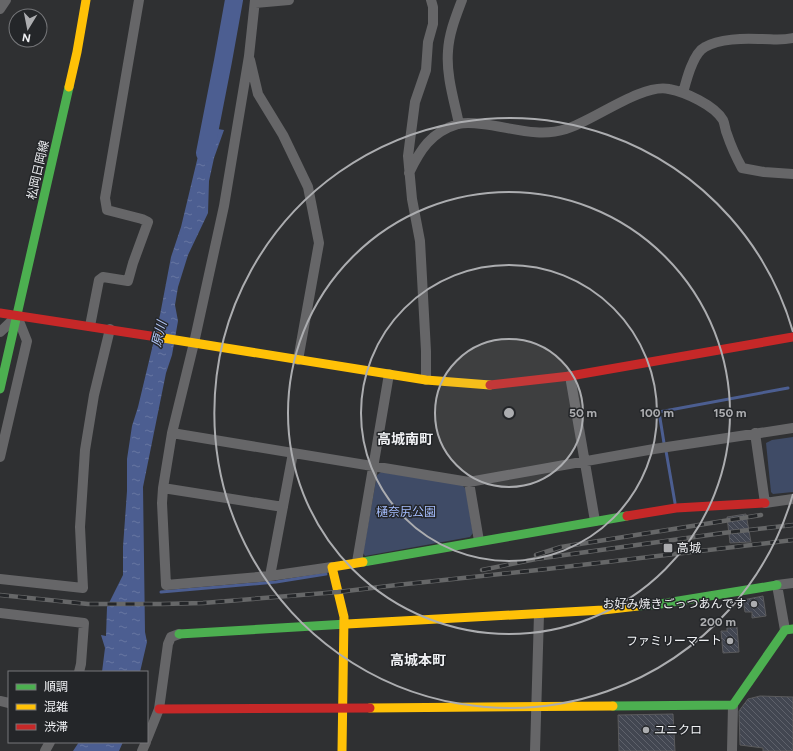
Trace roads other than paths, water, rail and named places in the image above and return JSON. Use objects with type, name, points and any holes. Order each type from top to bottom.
[{"type":"street","points":[[0,9],[6,0]]},
{"type":"street","name":"松岡日岡線","points":[[0,389],[77,52],[86,0]]},
{"type":"street","points":[[90,326],[99,280],[103,277],[128,281],[148,222],[108,210],[105,198],[139,0]]},
{"type":"street","points":[[289,0],[255,1],[249,56],[224,206],[191,342],[172,433],[163,488],[162,503],[166,585],[270,576],[676,508],[765,503],[793,499]]},
{"type":"street","points":[[426,380],[420,241],[412,199],[408,156],[415,102],[426,70],[428,42],[433,24],[434,7],[430,0]]},
{"type":"street","points":[[459,124],[449,75],[448,50],[454,22],[462,0]]},
{"type":"street","points":[[683,93],[686,78],[693,62],[704,47],[723,41],[742,39],[781,40],[793,38]]},
{"type":"street","points":[[249,56],[258,94],[283,135],[308,187],[319,243],[298,360]]},
{"type":"street","points":[[409,173],[422,148],[432,138],[459,124],[472,123],[534,133],[548,133],[567,129],[636,95],[656,88],[668,88],[702,102],[717,112],[723,121],[726,134],[742,168],[764,172],[793,174]]},
{"type":"street","points":[[0,313],[110,329],[426,380],[494,385],[570,376],[793,337]]},
{"type":"street","points":[[0,332],[17,316]]},
{"type":"street","points":[[0,457],[27,341],[17,316]]},
{"type":"street","points":[[0,579],[83,588],[80,527],[85,450],[94,395],[110,329]]},
{"type":"street","points":[[357,562],[389,374]]},
{"type":"street","points":[[570,376],[595,521]]},
{"type":"street","points":[[172,433],[469,482],[585,461],[793,428]]},
{"type":"street","points":[[755,433],[765,503]]},
{"type":"street","points":[[270,576],[293,453]]},
{"type":"street","points":[[469,482],[479,541]]},
{"type":"street","points":[[163,488],[283,507]]},
{"type":"street","points":[[332,566],[344,618],[342,751]]},
{"type":"street","points":[[148,736],[159,709],[168,644],[171,637],[179,634],[603,610],[660,604],[793,583]]},
{"type":"street","points":[[732,751],[733,706],[789,629],[777,585]]},
{"type":"street","points":[[0,614],[84,623],[79,671]]},
{"type":"street","points":[[535,751],[539,614]]},
{"type":"street","points":[[159,709],[733,706]]},
{"type":"water","points":[[205,127],[224,130],[214,158],[209,181],[208,213],[188,255],[178,287],[175,305],[178,321],[143,487],[145,632],[147,642],[140,671],[102,671],[105,648],[101,635],[106,636],[107,607],[123,575],[127,459],[132,426],[160,315],[171,257],[181,227]]},
{"type":"water","points":[[78,743],[123,743],[119,751],[73,751]]},
{"type":"waterway","name":"原川","points":[[205,153],[234,0]]},
{"type":"waterway","points":[[664,443],[659,412],[788,388]]},
{"type":"waterway","points":[[666,451],[675,503]]},
{"type":"waterway","points":[[161,592],[276,582],[326,574]]},
{"type":"railway","points":[[536,555],[561,547],[761,515]]},
{"type":"railway","points":[[482,570],[536,559],[723,533],[793,525]]},
{"type":"railway","points":[[0,595],[88,604],[203,603],[338,592],[793,540]]},
{"type":"place","name":"高城","points":[[668,548]]},
{"type":"place","name":"お好み焼きごっつあんです","points":[[754,604]]},
{"type":"place","name":"ファミリーマート","points":[[730,641]]},
{"type":"place","name":"ユニクロ","points":[[646,730]]},
{"type":"district","name":"高城南町","points":[[405,439]]},
{"type":"district","name":"高城本町","points":[[418,660]]},
{"type":"park label","name":"樋奈尻公園","points":[[406,512]]}]
